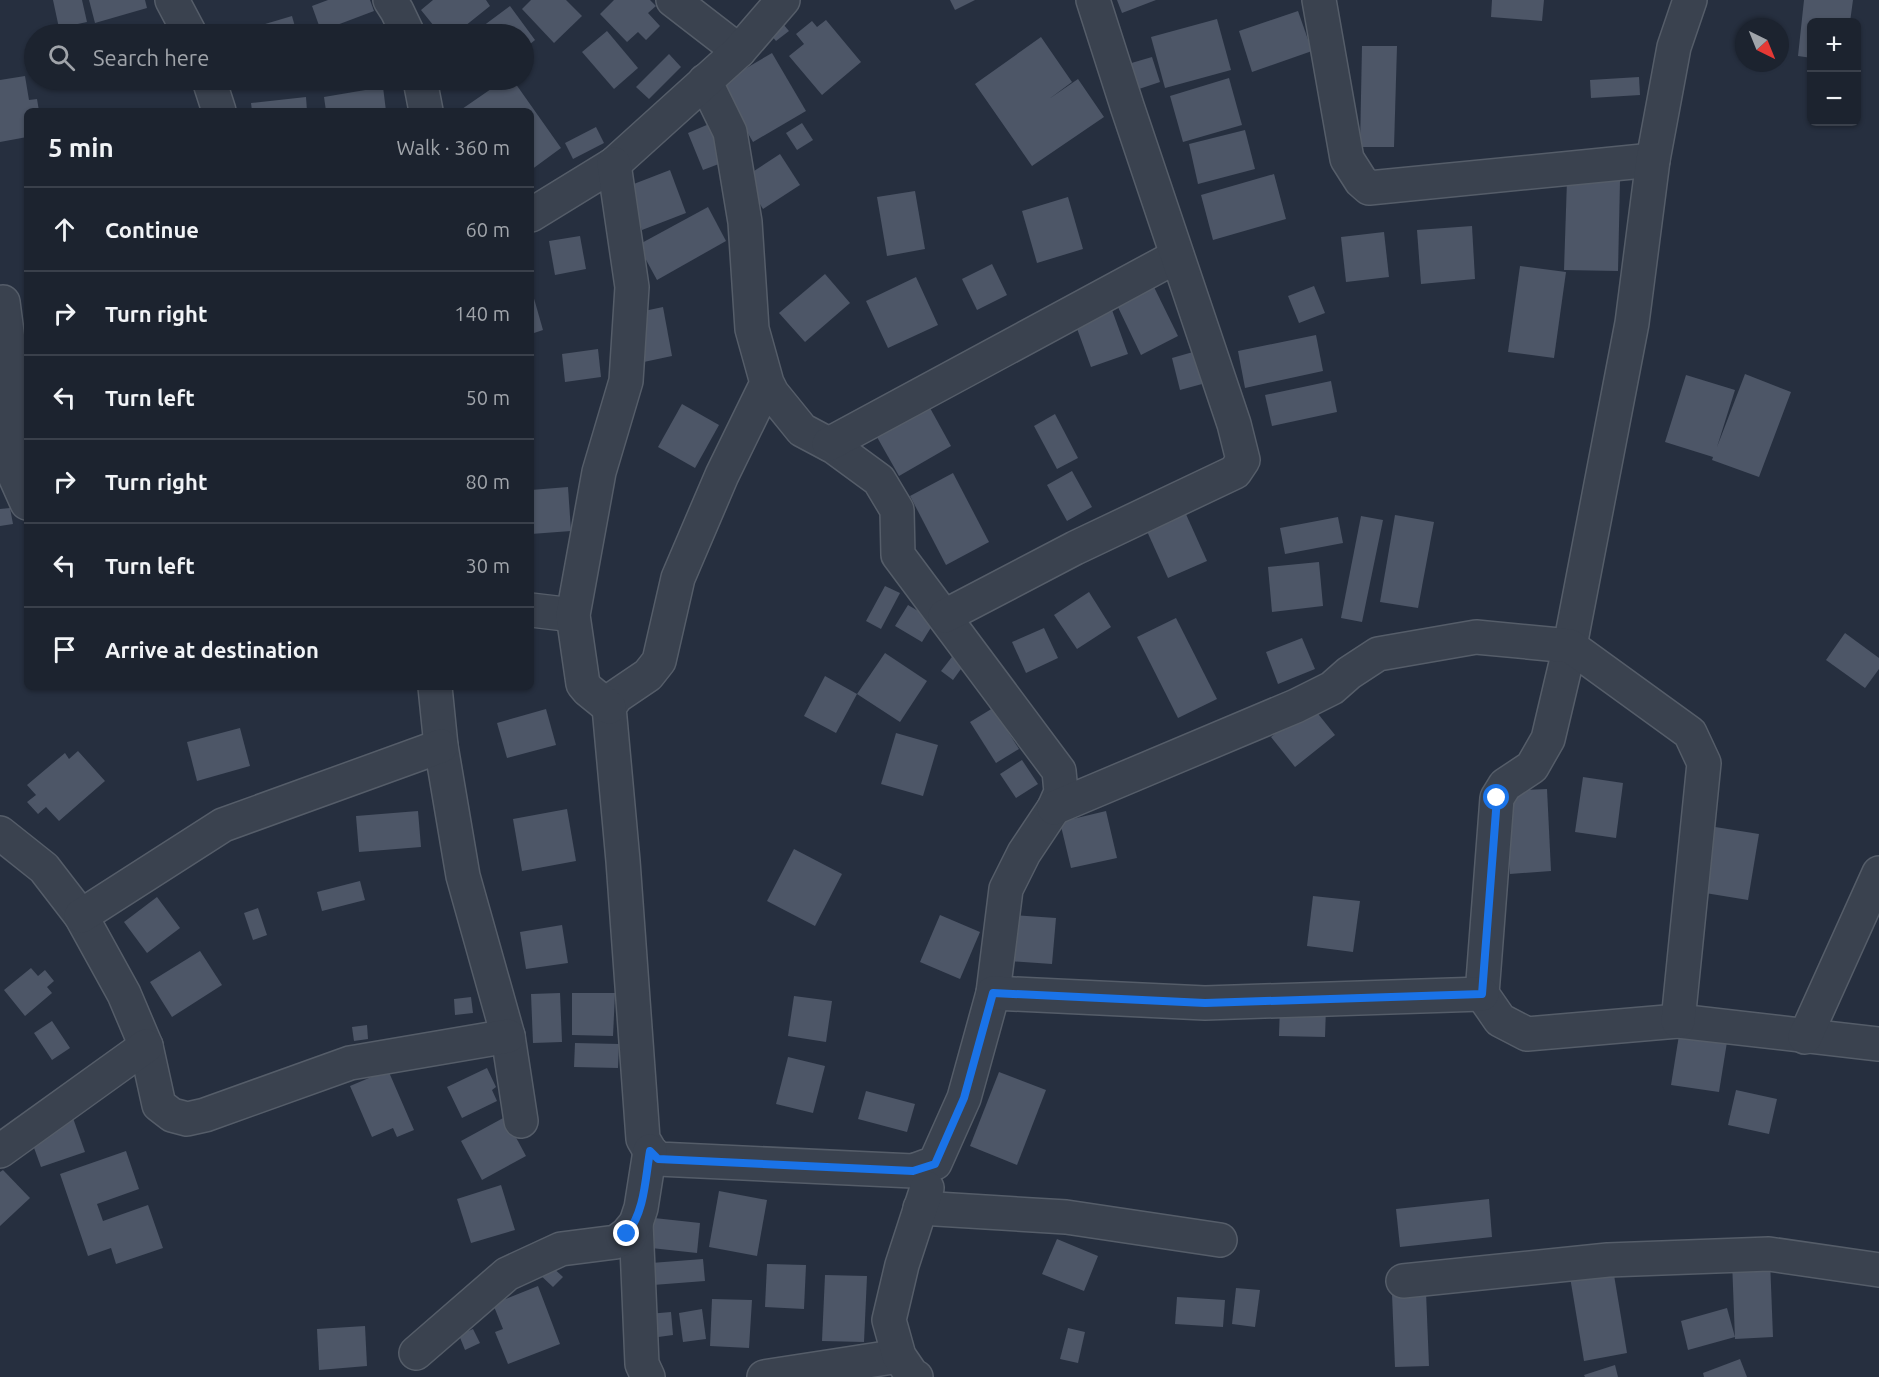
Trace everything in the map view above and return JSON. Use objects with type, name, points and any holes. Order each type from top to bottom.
[{"type":"street","points":[[172,0],[185,24]]},
{"type":"street","points":[[390,0],[403,24]]},
{"type":"street","points":[[673,0],[739,51]]},
{"type":"street","points":[[534,213],[614,164],[739,51],[783,0]]},
{"type":"street","points":[[945,616],[1075,548],[1235,472],[1243,459],[1234,424],[1093,0]]},
{"type":"street","points":[[1320,0],[1347,159],[1361,181],[1369,188],[1653,160]]},
{"type":"street","points":[[1690,0],[1674,47],[1653,160],[1632,323],[1570,646],[1548,739],[1532,766],[1506,785],[1497,798],[1482,994],[1500,1020],[1527,1034],[1678,1021],[1879,1044]]},
{"type":"street","points":[[705,81],[730,132],[745,222],[752,329],[767,383],[772,393],[802,430],[829,444],[879,480],[897,510],[898,555],[1059,771],[1060,792],[1054,808],[1024,854],[1006,889],[993,993],[964,1098],[935,1164],[902,1265],[889,1320],[908,1367],[764,1377]]},
{"type":"street","points":[[212,90],[218,108]]},
{"type":"street","points":[[422,90],[425,108]]},
{"type":"street","points":[[609,707],[583,684],[573,615],[599,472],[626,381],[632,287],[614,164]]},
{"type":"street","points":[[829,444],[1177,256]]},
{"type":"street","points":[[10,302],[8,340],[10,465],[24,496]]},
{"type":"street","points":[[767,383],[723,475],[678,578],[659,661],[648,675],[617,696],[609,707],[623,861],[643,1139],[658,1159],[913,1171],[935,1164]]},
{"type":"street","points":[[534,610],[573,615]]},
{"type":"street","points":[[1054,808],[1296,706],[1332,688],[1349,673],[1378,654],[1476,637],[1570,646],[1690,733],[1704,763],[1678,1021]]},
{"type":"street","points":[[435,690],[441,746],[463,876],[508,1036],[521,1121]]},
{"type":"street","points":[[81,916],[223,825],[441,746]]},
{"type":"street","points":[[0,833],[44,868],[81,916],[124,994],[146,1046],[159,1105],[172,1115],[187,1119],[205,1115],[350,1063],[508,1036]]},
{"type":"street","points":[[1805,1037],[1879,873]]},
{"type":"street","points":[[993,993],[1205,1003],[1482,994]]},
{"type":"street","points":[[0,1151],[146,1046]]},
{"type":"street","points":[[416,1353],[507,1274],[561,1249],[616,1242],[627,1234],[636,1223],[641,1208],[650,1151]]},
{"type":"street","points":[[920,1208],[1066,1217],[1220,1240]]},
{"type":"street","points":[[636,1223],[642,1364],[648,1377]]},
{"type":"street","points":[[1404,1281],[1608,1260],[1769,1254],[1879,1270]]},
{"type":"building","points":[[53,0],[82,0],[87,22],[58,24]]},
{"type":"building","points":[[89,0],[145,0],[147,8],[95,23]]},
{"type":"building","points":[[328,0],[370,0],[374,11],[340,24],[318,24],[312,6]]},
{"type":"building","points":[[433,0],[486,0],[490,6],[468,24],[432,24],[421,10]]},
{"type":"building","points":[[531,0],[566,0],[582,16],[554,43],[522,9]]},
{"type":"building","points":[[614,0],[650,0],[656,6],[648,13],[660,26],[646,40],[638,32],[627,42],[600,14]]},
{"type":"building","points":[[950,0],[975,0],[955,10]]},
{"type":"building","points":[[1117,0],[1156,0],[1122,13]]},
{"type":"building","points":[[1492,0],[1544,0],[1542,21],[1491,17]]},
{"type":"building","points":[[1804,0],[1853,0],[1851,18],[1807,18],[1807,57],[1798,56]]},
{"type":"building","points":[[510,6],[523,24],[486,24]]},
{"type":"building","points":[[1298,11],[1312,51],[1252,72],[1239,31]]},
{"type":"building","points":[[292,16],[294,24],[265,24]]},
{"type":"building","points":[[778,18],[789,31],[776,41],[766,29]]},
{"type":"building","points":[[1217,19],[1231,70],[1165,88],[1151,37]]},
{"type":"building","points":[[826,20],[861,62],[822,95],[789,56],[804,44],[796,34],[812,21],[817,27]]},
{"type":"building","points":[[607,31],[638,68],[614,89],[582,52]]},
{"type":"building","points":[[1041,37],[1072,82],[1049,99],[1078,79],[1104,117],[1032,166],[975,84]]},
{"type":"building","points":[[1362,46],[1397,46],[1394,147],[1360,147]]},
{"type":"building","points":[[772,53],[806,111],[753,142],[719,84]]},
{"type":"building","points":[[669,54],[681,67],[649,99],[636,87]]},
{"type":"building","points":[[1152,57],[1160,82],[1136,90],[1128,64]]},
{"type":"building","points":[[24,76],[24,90],[27,90],[29,100],[37,99],[38,108],[24,108],[24,138],[0,142],[0,80]]},
{"type":"building","points":[[1639,77],[1640,95],[1591,98],[1590,80]]},
{"type":"building","points":[[1229,78],[1242,125],[1183,142],[1170,96]]},
{"type":"building","points":[[365,90],[383,90],[386,108],[326,108],[324,97]]},
{"type":"building","points":[[490,90],[520,90],[533,108],[463,108]]},
{"type":"building","points":[[306,97],[307,108],[252,108],[251,103]]},
{"type":"building","points":[[534,110],[561,148],[534,168]]},
{"type":"building","points":[[802,123],[813,140],[797,150],[786,133]]},
{"type":"building","points":[[709,124],[724,162],[703,170],[688,133]]},
{"type":"building","points":[[596,127],[604,143],[573,159],[565,143]]},
{"type":"building","points":[[1245,130],[1255,169],[1198,184],[1189,144]]},
{"type":"building","points":[[780,154],[800,185],[763,209],[752,191],[748,175]]},
{"type":"building","points":[[670,170],[686,213],[642,230],[626,187]]},
{"type":"building","points":[[1274,174],[1286,219],[1213,240],[1201,195]]},
{"type":"building","points":[[1567,180],[1620,181],[1618,271],[1564,270]]},
{"type":"building","points":[[915,191],[925,249],[887,256],[877,197]]},
{"type":"building","points":[[1068,197],[1083,249],[1037,263],[1022,211]]},
{"type":"building","points":[[708,207],[726,241],[657,280],[638,245]]},
{"type":"building","points":[[1472,226],[1475,279],[1421,284],[1417,230]]},
{"type":"building","points":[[1384,232],[1389,277],[1346,282],[1341,237]]},
{"type":"building","points":[[580,236],[586,269],[555,275],[549,241]]},
{"type":"building","points":[[992,264],[1007,295],[977,310],[962,279]]},
{"type":"building","points":[[1520,266],[1566,272],[1554,358],[1508,352]]},
{"type":"building","points":[[825,274],[850,303],[805,342],[779,313]]},
{"type":"building","points":[[916,277],[938,325],[888,348],[866,301]]},
{"type":"building","points":[[1152,283],[1178,336],[1141,355],[1115,301]]},
{"type":"building","points":[[1314,286],[1325,313],[1299,323],[1288,296]]},
{"type":"building","points":[[534,298],[543,330],[534,333]]},
{"type":"building","points":[[663,307],[672,356],[639,363],[630,314]]},
{"type":"building","points":[[1112,310],[1128,354],[1091,367],[1075,323]]},
{"type":"building","points":[[1316,335],[1323,371],[1245,388],[1238,351]]},
{"type":"building","points":[[598,349],[601,377],[565,382],[562,354]]},
{"type":"building","points":[[1193,352],[1202,384],[1180,390],[1172,358]]},
{"type":"building","points":[[1745,374],[1791,392],[1759,477],[1712,460],[1713,457],[1665,442],[1686,375],[1735,390],[1717,447]]},
{"type":"building","points":[[1331,381],[1337,412],[1272,426],[1265,395]]},
{"type":"building","points":[[682,404],[719,425],[695,468],[658,447]]},
{"type":"building","points":[[930,408],[951,446],[899,476],[877,437]]},
{"type":"building","points":[[1055,414],[1078,458],[1057,469],[1034,426]]},
{"type":"building","points":[[1072,471],[1092,507],[1067,521],[1047,485]]},
{"type":"building","points":[[953,473],[989,542],[946,565],[910,496]]},
{"type":"building","points":[[568,487],[571,531],[534,534],[534,490]]},
{"type":"building","points":[[10,508],[13,524],[0,526],[0,509]]},
{"type":"building","points":[[1185,512],[1207,561],[1168,578],[1146,529]]},
{"type":"building","points":[[1395,515],[1434,522],[1418,608],[1380,602]]},
{"type":"building","points":[[1361,516],[1383,520],[1362,622],[1341,618]]},
{"type":"building","points":[[1338,517],[1343,543],[1285,554],[1280,528]]},
{"type":"building","points":[[1319,562],[1323,606],[1272,612],[1268,567]]},
{"type":"building","points":[[885,586],[900,593],[881,629],[866,621]]},
{"type":"building","points":[[1089,592],[1111,627],[1077,649],[1054,615]]},
{"type":"building","points":[[908,605],[935,621],[922,642],[895,626]]},
{"type":"building","points":[[1176,618],[1217,699],[1178,718],[1137,637]]},
{"type":"building","points":[[1044,628],[1058,658],[1026,673],[1012,642]]},
{"type":"building","points":[[1845,633],[1879,658],[1879,669],[1865,688],[1826,660]]},
{"type":"building","points":[[1302,638],[1315,669],[1278,684],[1266,652]]},
{"type":"building","points":[[885,653],[927,681],[900,722],[857,694]]},
{"type":"building","points":[[955,653],[966,662],[953,680],[941,671]]},
{"type":"building","points":[[825,676],[857,694],[836,733],[804,716]]},
{"type":"building","points":[[1311,705],[1335,735],[1295,767],[1271,737]]},
{"type":"building","points":[[993,708],[1019,749],[996,763],[970,722]]},
{"type":"building","points":[[546,709],[556,745],[507,758],[497,723]]},
{"type":"building","points":[[240,728],[250,766],[197,781],[187,742]]},
{"type":"building","points":[[896,733],[938,745],[923,796],[881,784]]},
{"type":"building","points":[[78,751],[105,781],[59,821],[46,807],[38,814],[27,802],[36,795],[27,785],[65,753],[69,759]]},
{"type":"building","points":[[1022,760],[1038,784],[1016,798],[1000,774]]},
{"type":"building","points":[[1583,777],[1623,783],[1616,838],[1575,832]]},
{"type":"building","points":[[1547,789],[1551,871],[1510,874],[1506,791]]},
{"type":"building","points":[[567,809],[576,861],[522,871],[513,819]]},
{"type":"building","points":[[418,811],[421,847],[359,852],[356,816]]},
{"type":"building","points":[[1106,811],[1117,858],[1071,868],[1060,822]]},
{"type":"building","points":[[1709,826],[1759,834],[1748,900],[1699,892]]},
{"type":"building","points":[[794,849],[842,874],[815,926],[767,901]]},
{"type":"building","points":[[360,881],[365,900],[322,911],[317,892]]},
{"type":"building","points":[[1313,896],[1360,901],[1353,952],[1307,946]]},
{"type":"building","points":[[157,897],[180,928],[147,953],[124,922]]},
{"type":"building","points":[[258,908],[267,935],[253,940],[244,913]]},
{"type":"building","points":[[940,915],[980,932],[960,979],[920,962]]},
{"type":"building","points":[[1013,915],[1056,918],[1052,964],[1009,961]]},
{"type":"building","points":[[562,925],[568,963],[526,969],[520,932]]},
{"type":"building","points":[[200,951],[222,985],[172,1017],[150,982]]},
{"type":"building","points":[[31,968],[38,976],[45,970],[54,981],[47,987],[52,993],[25,1016],[4,990]]},
{"type":"building","points":[[560,993],[562,1042],[533,1043],[531,994]]},
{"type":"building","points":[[572,993],[615,993],[613,1036],[572,1035]]},
{"type":"building","points":[[794,996],[832,1001],[826,1042],[788,1036]]},
{"type":"building","points":[[471,997],[473,1013],[455,1015],[454,999]]},
{"type":"building","points":[[1280,1005],[1326,1007],[1325,1037],[1279,1036]]},
{"type":"building","points":[[52,1021],[70,1048],[52,1060],[34,1033]]},
{"type":"building","points":[[367,1025],[368,1039],[354,1041],[352,1027]]},
{"type":"building","points":[[1679,1035],[1727,1042],[1719,1092],[1671,1085]]},
{"type":"building","points":[[575,1043],[619,1044],[618,1068],[574,1067]]},
{"type":"building","points":[[788,1057],[825,1066],[813,1113],[776,1104]]},
{"type":"building","points":[[487,1068],[496,1087],[492,1090],[497,1101],[462,1118],[447,1087]]},
{"type":"building","points":[[388,1070],[414,1130],[397,1137],[393,1128],[372,1137],[350,1086]]},
{"type":"building","points":[[999,1072],[1046,1090],[1017,1165],[970,1146]]},
{"type":"building","points":[[1736,1090],[1777,1099],[1769,1134],[1728,1125]]},
{"type":"building","points":[[866,1091],[915,1104],[907,1132],[858,1119]]},
{"type":"building","points":[[505,1117],[526,1156],[482,1180],[461,1141]]},
{"type":"building","points":[[73,1118],[85,1152],[41,1167],[29,1134]]},
{"type":"building","points":[[126,1151],[139,1189],[97,1204],[103,1221],[148,1205],[163,1248],[116,1264],[111,1248],[88,1256],[60,1174]]},
{"type":"building","points":[[3,1170],[30,1198],[0,1226],[0,1172]]},
{"type":"building","points":[[501,1185],[515,1230],[471,1243],[457,1199]]},
{"type":"building","points":[[719,1191],[767,1200],[757,1256],[709,1247]]},
{"type":"building","points":[[1489,1199],[1492,1237],[1400,1247],[1396,1209]]},
{"type":"building","points":[[645,1217],[700,1223],[697,1253],[642,1247]]},
{"type":"building","points":[[1057,1239],[1098,1256],[1084,1291],[1042,1274]]},
{"type":"building","points":[[703,1259],[705,1281],[653,1285],[651,1263]]},
{"type":"building","points":[[1770,1260],[1773,1337],[1735,1339],[1732,1261]]},
{"type":"building","points":[[548,1263],[563,1277],[553,1287],[538,1273]]},
{"type":"building","points":[[767,1264],[806,1265],[804,1309],[765,1307]]},
{"type":"building","points":[[1613,1269],[1627,1353],[1584,1361],[1570,1277]]},
{"type":"building","points":[[825,1275],[867,1276],[864,1342],[822,1341]]},
{"type":"building","points":[[538,1286],[560,1344],[508,1364],[495,1332],[503,1329],[493,1304]]},
{"type":"building","points":[[1236,1288],[1260,1290],[1255,1327],[1232,1324]]},
{"type":"building","points":[[1426,1292],[1429,1366],[1395,1367],[1392,1294]]},
{"type":"building","points":[[1177,1297],[1225,1300],[1223,1327],[1175,1324]]},
{"type":"building","points":[[712,1299],[752,1300],[749,1348],[710,1346]]},
{"type":"building","points":[[1727,1308],[1735,1337],[1688,1350],[1681,1321]]},
{"type":"building","points":[[702,1309],[706,1339],[683,1342],[679,1313]]},
{"type":"building","points":[[671,1312],[673,1335],[651,1338],[648,1314]]},
{"type":"building","points":[[365,1326],[367,1366],[319,1370],[317,1329]]},
{"type":"building","points":[[1068,1328],[1085,1332],[1078,1363],[1060,1359]]},
{"type":"building","points":[[473,1329],[480,1343],[465,1350],[459,1335]]},
{"type":"building","points":[[1740,1359],[1747,1377],[1704,1377],[1703,1373]]},
{"type":"building","points":[[1615,1365],[1618,1377],[1585,1377],[1584,1375]]},
{"type":"route","points":[[627,1234],[636,1223],[641,1208],[650,1151],[658,1159],[913,1171],[935,1164],[964,1098],[993,993],[1205,1003],[1482,994],[1497,798]]}]
